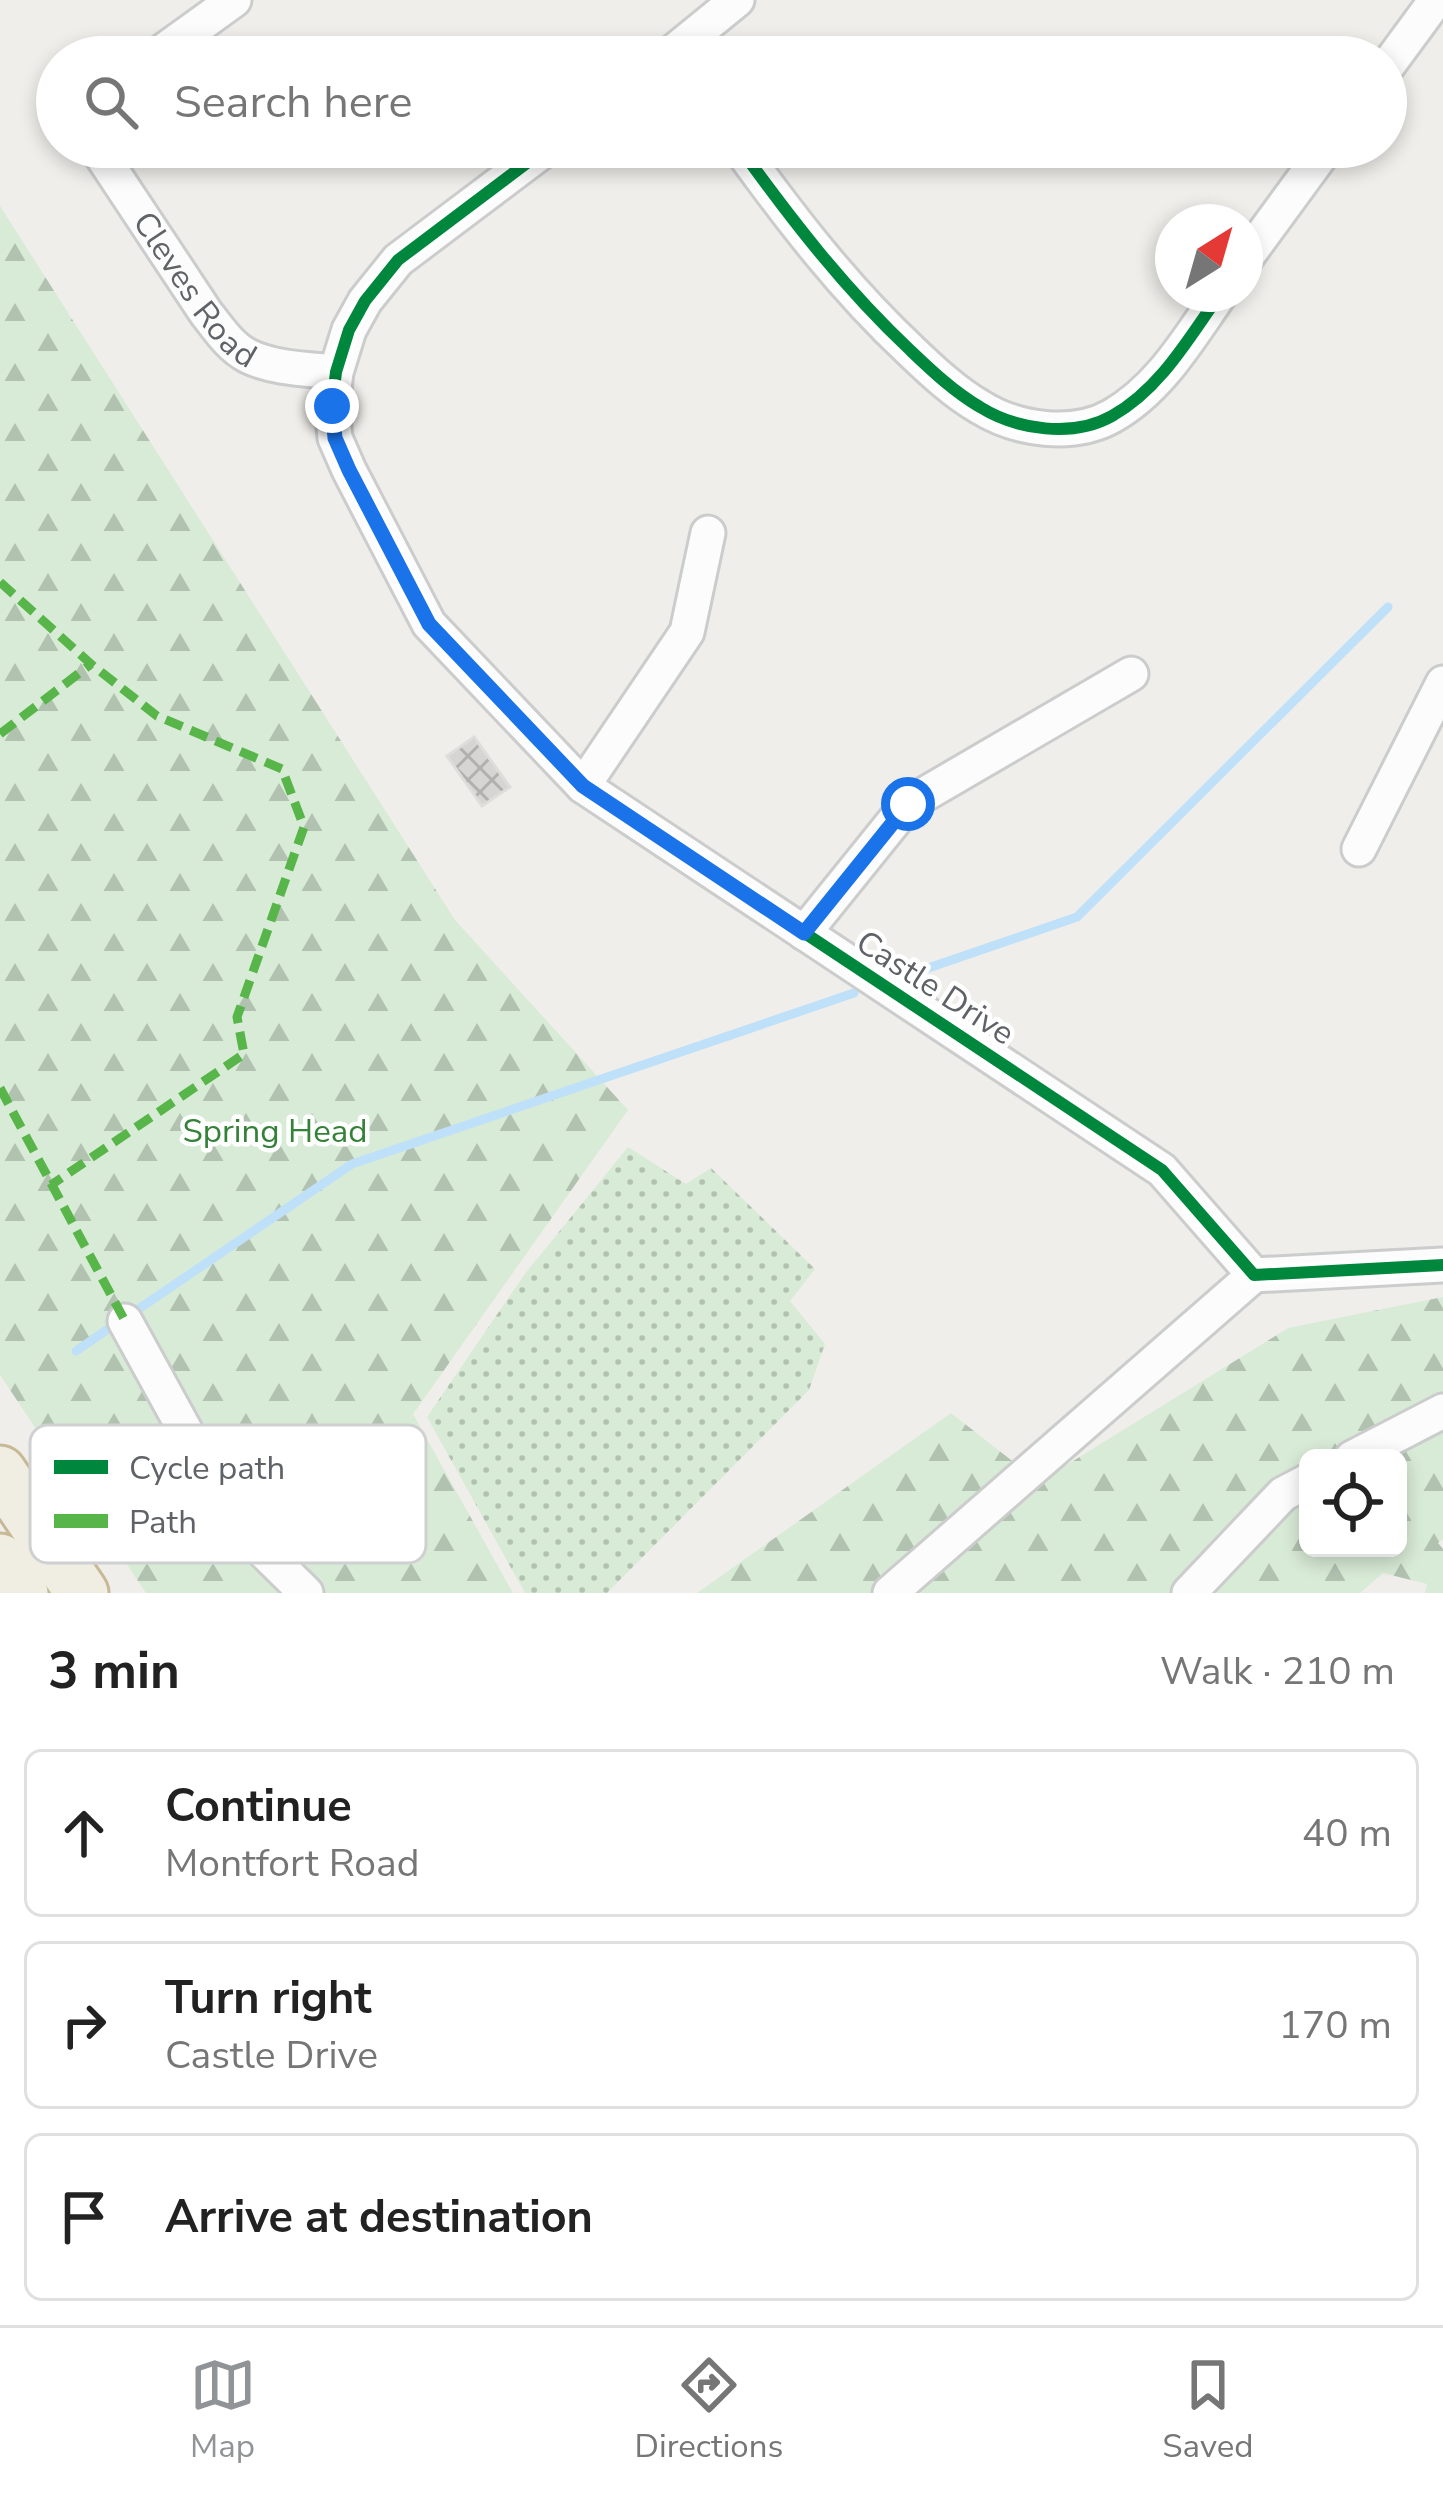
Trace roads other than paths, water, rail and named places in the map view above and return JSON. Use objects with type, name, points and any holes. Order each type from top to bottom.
[{"type":"highway","points":[[0,1472],[30,1516]]},
{"type":"highway","points":[[0,1560],[22,1593]]},
{"type":"highway","points":[[62,1563],[82,1593]]},
{"type":"street","points":[[184,36],[235,0]]},
{"type":"street","points":[[695,36],[737,0]]},
{"type":"street","points":[[1407,39],[1436,0]]},
{"type":"street","name":"Cleves Road","points":[[111,168],[226,338],[247,356],[291,368],[336,371]]},
{"type":"street","name":"Castle Drive","points":[[520,168],[398,260],[365,301],[349,330],[336,371],[335,438],[429,624],[583,786],[1162,1170],[1254,1275]]},
{"type":"street","points":[[754,168],[807,241],[884,325],[937,375],[1002,418],[1056,429],[1110,418],[1157,381],[1207,312]]},
{"type":"street","points":[[1263,234],[1312,168]]},
{"type":"street","points":[[583,786],[687,632],[708,533]]},
{"type":"street","points":[[804,933],[908,804],[1131,674]]},
{"type":"street","points":[[1359,849],[1443,683]]},
{"type":"street","points":[[890,1593],[1254,1275],[1443,1265]]},
{"type":"street","points":[[125,1321],[182,1425]]},
{"type":"street","points":[[1370,1449],[1443,1412]]},
{"type":"street","points":[[1189,1593],[1283,1494],[1299,1486]]},
{"type":"street","points":[[276,1563],[306,1593]]},
{"type":"waterway","points":[[908,975],[1077,917],[1388,607]]},
{"type":"waterway","points":[[137,1310],[352,1164],[854,993]]},
{"type":"waterway","points":[[76,1351],[111,1327]]},
{"type":"park label","name":"Spring Head","points":[[275,1131]]}]
